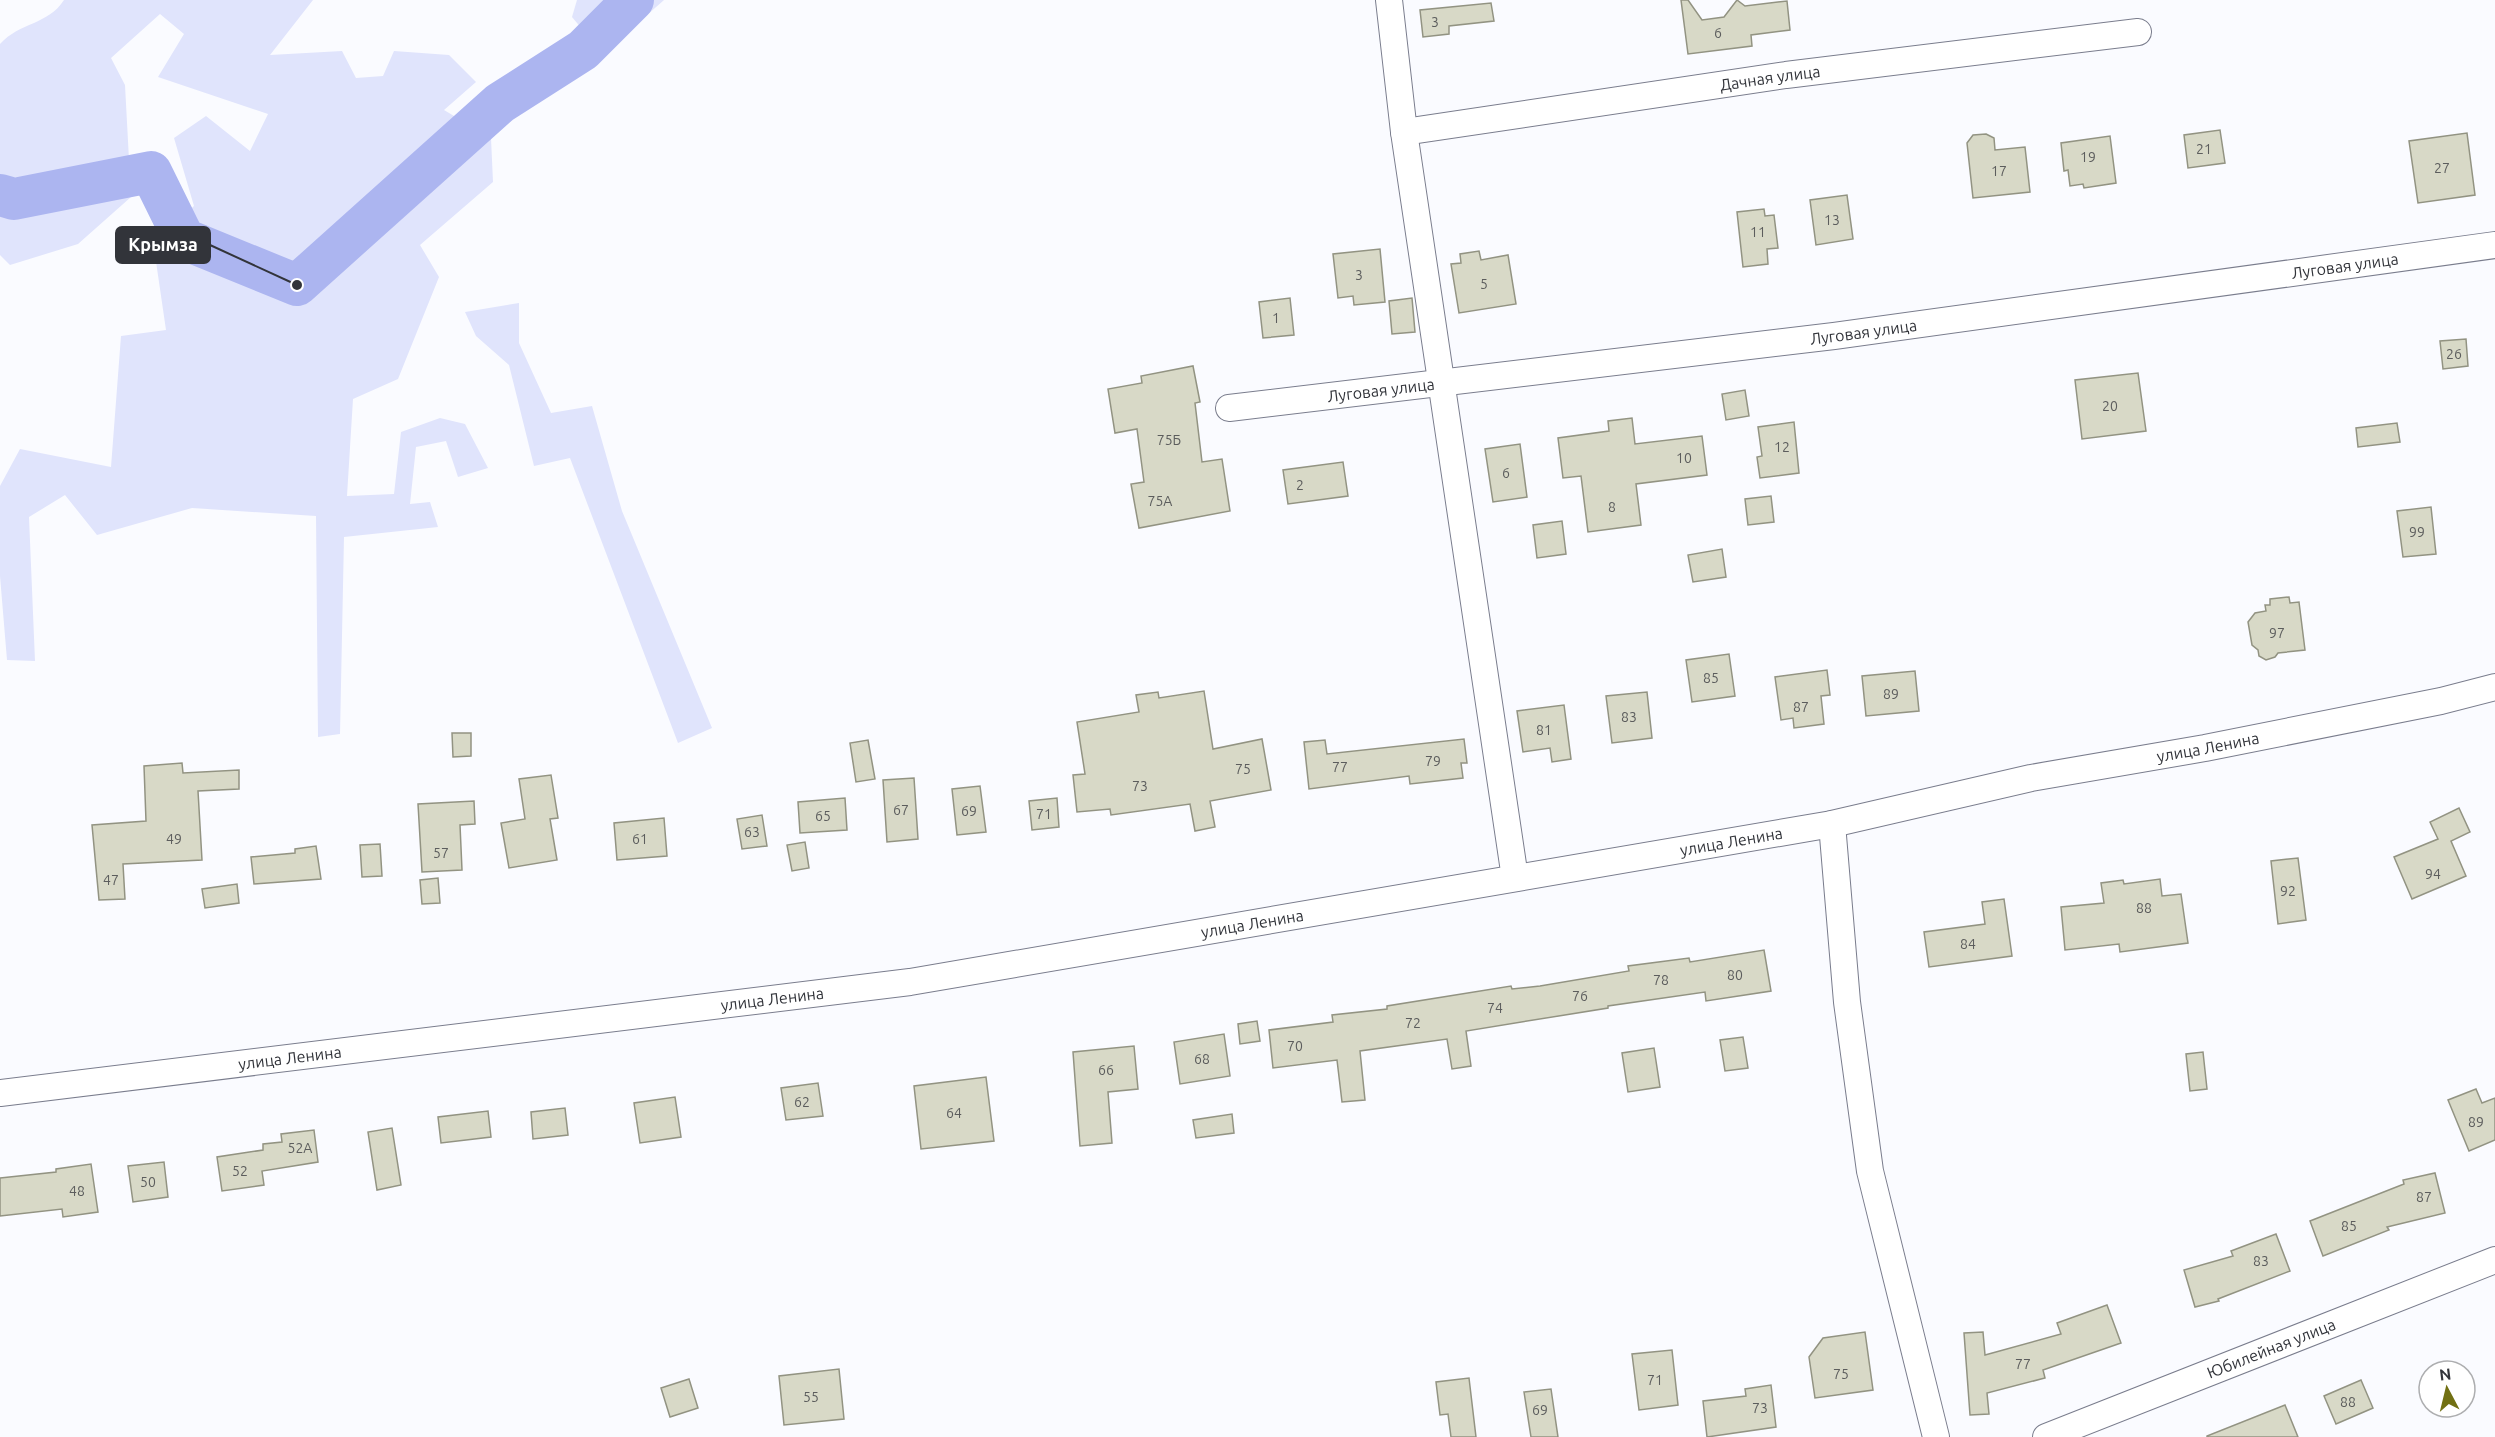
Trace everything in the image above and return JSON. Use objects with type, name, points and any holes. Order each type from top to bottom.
[{"type":"street","points":[[1389,0],[1404,132],[1515,878]]},
{"type":"street","name":"Дачная улица","points":[[1404,132],[1786,75],[2138,32]]},
{"type":"street","name":"Луговая улица","points":[[1229,408],[1846,334],[2495,245]]},
{"type":"street","name":"улица Ленина","points":[[0,1093],[910,982],[1832,824],[2031,778],[2205,748],[2441,701],[2495,687]]},
{"type":"street","points":[[1832,824],[1846,1002],[1869,1171],[1936,1437]]},
{"type":"street","name":"Юбилейная улица","points":[[2046,1437],[2495,1260]]},
{"type":"shaded area","points":[[64,0],[313,0],[270,55],[342,51],[356,78],[383,76],[394,51],[449,55],[476,82],[444,110],[491,138],[493,182],[420,245],[439,277],[398,379],[353,399],[347,496],[394,494],[401,432],[440,418],[465,424],[488,468],[458,477],[446,441],[416,447],[410,504],[430,502],[438,527],[344,537],[340,734],[318,737],[316,516],[192,508],[97,535],[65,495],[29,517],[35,661],[7,660],[0,576],[0,486],[20,449],[111,467],[121,336],[166,330],[153,241],[194,206],[174,138],[206,116],[250,151],[268,114],[158,77],[184,34],[160,14],[111,58],[125,85],[131,197],[78,244],[10,265],[0,255],[0,206],[40,182],[0,175],[0,44],[16,31],[50,14]]},
{"type":"shaded area","points":[[577,0],[664,0],[603,54],[572,17]]},
{"type":"shaded area","points":[[519,303],[519,343],[551,413],[592,406],[622,511],[712,728],[678,743],[570,458],[534,466],[509,365],[476,336],[465,312]]},
{"type":"building","points":[[1681,0],[1688,0],[1702,20],[1724,17],[1737,0],[1745,6],[1787,1],[1790,30],[1751,35],[1752,46],[1688,54]]},
{"type":"building","points":[[1491,3],[1494,21],[1449,26],[1449,34],[1423,37],[1420,10]]},
{"type":"building","points":[[2220,130],[2225,163],[2188,168],[2184,135]]},
{"type":"building","points":[[2467,133],[2475,195],[2418,203],[2409,141]]},
{"type":"building","points":[[1986,134],[1994,138],[1995,150],[2025,147],[2030,192],[1973,198],[1967,143],[1973,135]]},
{"type":"building","points":[[2110,136],[2116,183],[2084,188],[2083,184],[2070,186],[2068,170],[2064,171],[2061,143]]},
{"type":"building","points":[[1847,195],[1853,239],[1816,245],[1810,200]]},
{"type":"building","points":[[1764,209],[1765,216],[1774,215],[1778,248],[1767,249],[1768,264],[1743,267],[1737,212]]},
{"type":"building","points":[[1380,249],[1385,302],[1354,305],[1353,296],[1338,298],[1333,254]]},
{"type":"building","points":[[1479,251],[1481,260],[1508,255],[1516,304],[1459,313],[1451,264],[1461,263],[1460,254]]},
{"type":"building","points":[[1290,298],[1294,335],[1263,338],[1259,302]]},
{"type":"building","points":[[1412,298],[1415,332],[1392,334],[1389,301]]},
{"type":"building","points":[[2466,339],[2468,366],[2443,369],[2440,341]]},
{"type":"building","points":[[1193,366],[1200,402],[1195,403],[1202,462],[1222,459],[1230,511],[1139,528],[1131,484],[1144,482],[1137,429],[1115,433],[1108,389],[1142,383],[1141,376]]},
{"type":"building","points":[[2138,373],[2146,431],[2082,439],[2075,380]]},
{"type":"building","points":[[1745,390],[1749,416],[1726,420],[1722,394]]},
{"type":"building","points":[[1632,418],[1635,444],[1702,436],[1707,475],[1636,484],[1641,525],[1588,532],[1581,476],[1563,478],[1558,438],[1609,431],[1608,421]]},
{"type":"building","points":[[1794,422],[1799,473],[1760,478],[1757,457],[1762,456],[1758,427]]},
{"type":"building","points":[[2397,423],[2400,442],[2358,447],[2356,428]]},
{"type":"building","points":[[1520,444],[1527,497],[1493,502],[1485,449]]},
{"type":"building","points":[[1343,462],[1348,496],[1288,504],[1283,470]]},
{"type":"building","points":[[1771,496],[1774,522],[1748,525],[1745,499]]},
{"type":"building","points":[[2431,507],[2436,554],[2403,557],[2397,511]]},
{"type":"building","points":[[1562,521],[1566,554],[1537,558],[1533,525]]},
{"type":"building","points":[[1722,549],[1726,577],[1693,582],[1688,555]]},
{"type":"building","points":[[2289,597],[2290,603],[2299,602],[2305,650],[2278,653],[2275,657],[2266,660],[2259,656],[2258,650],[2252,645],[2248,622],[2255,613],[2266,611],[2265,605],[2270,605],[2270,599]]},
{"type":"building","points":[[1729,654],[1735,696],[1692,702],[1686,660]]},
{"type":"building","points":[[1827,670],[1830,695],[1821,696],[1824,724],[1794,728],[1793,718],[1781,720],[1775,677]]},
{"type":"building","points":[[1915,671],[1919,711],[1866,716],[1862,676]]},
{"type":"building","points":[[1204,691],[1213,749],[1262,739],[1271,790],[1210,801],[1215,827],[1195,831],[1190,804],[1111,815],[1110,809],[1077,812],[1073,775],[1085,774],[1077,722],[1139,712],[1136,695],[1158,692],[1159,698]]},
{"type":"building","points":[[1647,692],[1652,738],[1612,743],[1606,696]]},
{"type":"building","points":[[1564,705],[1571,759],[1552,762],[1550,748],[1523,752],[1517,711]]},
{"type":"building","points":[[452,733],[471,733],[471,756],[453,757]]},
{"type":"building","points":[[1464,739],[1467,763],[1461,763],[1463,778],[1410,784],[1409,776],[1309,789],[1304,742],[1325,740],[1327,754]]},
{"type":"building","points":[[868,740],[875,779],[856,782],[850,743]]},
{"type":"building","points":[[182,763],[183,773],[239,770],[239,789],[198,791],[202,860],[123,864],[125,899],[99,900],[92,825],[146,821],[144,766]]},
{"type":"building","points":[[551,775],[558,818],[550,819],[557,860],[509,868],[501,823],[525,819],[519,779]]},
{"type":"building","points":[[914,778],[918,839],[887,842],[883,780]]},
{"type":"building","points":[[980,786],[986,832],[957,835],[952,789]]},
{"type":"building","points":[[845,798],[847,830],[800,833],[798,802]]},
{"type":"building","points":[[1057,798],[1059,827],[1032,830],[1029,801]]},
{"type":"building","points":[[474,801],[475,824],[460,825],[462,870],[422,872],[418,804]]},
{"type":"building","points":[[2459,808],[2470,832],[2451,841],[2466,876],[2412,899],[2394,857],[2438,839],[2430,822]]},
{"type":"building","points":[[762,815],[767,846],[742,849],[737,819]]},
{"type":"building","points":[[664,818],[667,856],[617,860],[614,823]]},
{"type":"building","points":[[805,842],[809,868],[792,871],[787,845]]},
{"type":"building","points":[[380,844],[382,876],[362,877],[360,845]]},
{"type":"building","points":[[316,846],[321,879],[254,884],[251,857],[295,853],[295,849]]},
{"type":"building","points":[[2298,858],[2306,920],[2278,924],[2271,861]]},
{"type":"building","points":[[438,878],[440,903],[422,904],[420,880]]},
{"type":"building","points":[[2160,879],[2162,896],[2181,894],[2188,943],[2120,952],[2119,944],[2065,950],[2061,907],[2104,903],[2101,883],[2123,880],[2124,884]]},
{"type":"building","points":[[237,884],[239,903],[205,908],[202,889]]},
{"type":"building","points":[[2004,899],[2012,956],[1929,967],[1924,932],[1985,924],[1982,902]]},
{"type":"building","points":[[1764,950],[1771,991],[1706,1001],[1705,992],[1608,1006],[1608,1008],[1466,1031],[1471,1066],[1452,1069],[1447,1039],[1360,1051],[1365,1100],[1342,1102],[1337,1060],[1273,1068],[1269,1030],[1333,1022],[1332,1015],[1387,1009],[1387,1006],[1511,986],[1512,989],[1540,986],[1629,971],[1628,966],[1689,958],[1690,962]]},
{"type":"building","points":[[1257,1021],[1260,1041],[1240,1044],[1238,1024]]},
{"type":"building","points":[[1224,1034],[1230,1076],[1180,1084],[1174,1042]]},
{"type":"building","points":[[1743,1037],[1748,1068],[1725,1071],[1720,1040]]},
{"type":"building","points":[[1134,1046],[1138,1089],[1108,1092],[1112,1143],[1080,1146],[1073,1052]]},
{"type":"building","points":[[1654,1048],[1660,1087],[1628,1092],[1622,1053]]},
{"type":"building","points":[[2203,1052],[2207,1089],[2190,1091],[2186,1054]]},
{"type":"building","points":[[986,1077],[994,1141],[921,1149],[914,1086]]},
{"type":"building","points":[[818,1083],[823,1116],[786,1120],[781,1088]]},
{"type":"building","points":[[2476,1089],[2482,1103],[2495,1098],[2495,1140],[2469,1151],[2448,1100]]},
{"type":"building","points":[[675,1097],[681,1137],[640,1143],[634,1103]]},
{"type":"building","points":[[565,1108],[568,1135],[533,1139],[531,1112]]},
{"type":"building","points":[[488,1111],[491,1137],[441,1143],[438,1117]]},
{"type":"building","points":[[1232,1114],[1234,1133],[1196,1138],[1193,1120]]},
{"type":"building","points":[[392,1128],[401,1185],[377,1190],[368,1132]]},
{"type":"building","points":[[314,1130],[318,1162],[262,1171],[264,1185],[222,1191],[217,1157],[263,1150],[263,1144],[282,1142],[281,1134]]},
{"type":"building","points":[[164,1162],[168,1197],[133,1202],[128,1166]]},
{"type":"building","points":[[91,1164],[98,1212],[63,1217],[62,1209],[0,1216],[0,1178],[56,1172],[56,1169]]},
{"type":"building","points":[[2435,1173],[2445,1213],[2387,1227],[2389,1230],[2323,1256],[2310,1221],[2404,1184],[2403,1180]]},
{"type":"building","points":[[2276,1234],[2290,1271],[2218,1299],[2219,1301],[2195,1307],[2184,1270],[2233,1256],[2231,1251]]},
{"type":"building","points":[[2107,1305],[2121,1343],[2043,1370],[2045,1378],[1987,1393],[1989,1414],[1970,1415],[1964,1333],[1983,1332],[1985,1355],[2061,1334],[2057,1323]]},
{"type":"building","points":[[1865,1332],[1873,1390],[1815,1398],[1809,1357],[1823,1338]]},
{"type":"building","points":[[1672,1350],[1678,1405],[1639,1410],[1632,1354]]},
{"type":"building","points":[[839,1369],[844,1419],[784,1425],[779,1376]]},
{"type":"building","points":[[1469,1378],[1476,1437],[1451,1437],[1448,1414],[1440,1415],[1436,1382]]},
{"type":"building","points":[[689,1379],[698,1408],[670,1417],[661,1388]]},
{"type":"building","points":[[2361,1380],[2373,1408],[2336,1424],[2324,1396]]},
{"type":"building","points":[[1771,1385],[1776,1427],[1707,1437],[1703,1401],[1746,1396],[1745,1389]]},
{"type":"building","points":[[1551,1389],[1558,1437],[1531,1437],[1524,1392]]},
{"type":"building","points":[[2285,1405],[2298,1437],[2207,1437],[2207,1436]]},
{"type":"waterway","points":[[0,195],[14,199],[151,172],[184,239],[297,285],[500,103],[583,50],[633,0]]},
{"type":"place","name":"Крымза","points":[[297,285]]}]
